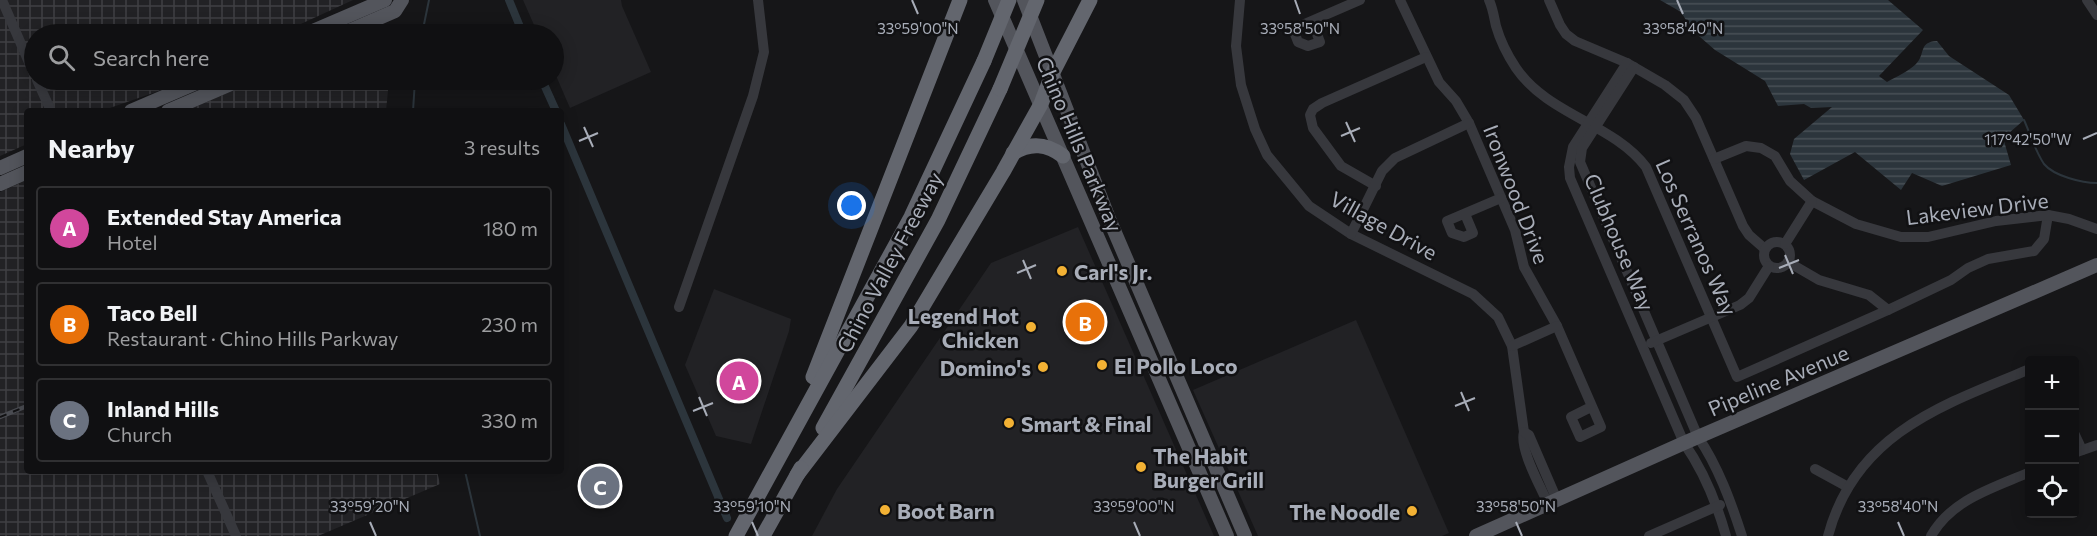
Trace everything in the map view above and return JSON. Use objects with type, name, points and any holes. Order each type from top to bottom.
[{"type":"highway","points":[[792,433],[960,0]]},
{"type":"highway","name":"Chino Valley Freeway","points":[[736,536],[911,217],[984,61],[1009,0]]},
{"type":"highway","name":"Chino Valley Freeway","points":[[764,536],[938,220],[1000,89],[1037,0]]},
{"type":"highway","points":[[797,475],[911,326],[1041,104],[1053,72],[1090,0]]},
{"type":"highway","points":[[1013,153],[1023,147],[1033,145],[1053,149],[1063,156]]},
{"type":"main road","points":[[329,24],[385,0]]},
{"type":"main road","points":[[395,0],[402,0]]},
{"type":"main road","points":[[365,24],[395,11],[402,0]]},
{"type":"main road","name":"Chino Hills Parkway","points":[[995,0],[1227,536]]},
{"type":"main road","name":"Chino Hills Parkway","points":[[1024,0],[1110,221],[1245,536]]},
{"type":"main road","points":[[138,108],[180,90]]},
{"type":"main road","points":[[175,108],[217,90]]},
{"type":"main road","points":[[0,168],[24,157]]},
{"type":"main road","points":[[0,184],[24,173]]},
{"type":"main road","name":"Pipeline Avenue","points":[[1476,536],[1684,443],[2097,265]]},
{"type":"street","points":[[2,0],[24,51]]},
{"type":"street","points":[[679,307],[756,85],[764,52],[758,0]]},
{"type":"street","name":"Village Drive","points":[[1239,0],[1236,46],[1244,100],[1263,146],[1273,163],[1310,206],[1351,234],[1473,294],[1498,317],[1512,346],[1524,432],[1522,438],[1552,502]]},
{"type":"street","points":[[1312,21],[1360,0]]},
{"type":"street","name":"Ironwood Drive","points":[[1400,0],[1439,82],[1469,123],[1515,230],[1524,267],[1557,326],[1591,407]]},
{"type":"street","name":"Los Serranos Way","points":[[1489,0],[1495,14],[1499,34],[1517,69],[1546,98],[1627,148],[1638,156],[1646,167],[1737,377],[1888,310]]},
{"type":"street","points":[[1549,0],[1566,34],[1575,41],[1631,65],[1665,85],[1684,100],[1696,118],[1743,226],[1749,236],[1765,249]]},
{"type":"street","points":[[2087,0],[2097,15]]},
{"type":"street","points":[[1376,186],[1341,166],[1312,128],[1310,115],[1313,109],[1322,103],[1426,57]]},
{"type":"street","name":"Clubhouse Way","points":[[1631,65],[1591,125],[1573,147],[1569,158],[1570,178],[1726,536]]},
{"type":"street","points":[[42,90],[50,108]]},
{"type":"street","points":[[1351,234],[1382,171],[1395,158],[1469,123]]},
{"type":"street","name":"Clubhouse Way","points":[[1591,125],[1580,152],[1581,167],[1698,437],[1707,450],[1742,536]]},
{"type":"street","name":"Lakeview Drive","points":[[1714,159],[1746,146],[1761,148],[1775,156],[1790,181],[1812,201],[1862,227],[1901,237],[1928,237],[1996,221],[2048,215],[2069,219],[2097,229]]},
{"type":"street","points":[[1465,214],[1501,198]]},
{"type":"street","points":[[1785,244],[1812,201]]},
{"type":"street","points":[[1788,262],[1819,280],[1869,295],[1888,310],[1951,280],[1968,268],[1988,259],[2034,251],[2044,239],[2048,215]]},
{"type":"street","points":[[1774,242],[1785,244],[1790,253],[1788,262],[1779,268],[1769,266],[1764,260],[1765,249],[1774,242]]},
{"type":"street","points":[[1642,346],[1740,305],[1749,298],[1769,266]]},
{"type":"street","points":[[1512,346],[1557,326]]},
{"type":"street","points":[[1828,536],[1848,486],[1867,462],[1892,437],[1915,421],[1968,394],[2025,371]]},
{"type":"street","points":[[2079,452],[2097,445]]},
{"type":"street","points":[[1815,469],[1848,486]]},
{"type":"street","points":[[208,474],[236,536]]},
{"type":"street","points":[[1931,536],[1947,514],[1967,499],[2025,474]]},
{"type":"street","points":[[1649,536],[1729,501]]},
{"type":"shaded area","points":[[0,0],[353,0],[301,24],[24,24],[24,90],[160,90],[110,108],[24,108],[24,145],[0,156]]},
{"type":"shaded area","points":[[523,0],[621,0],[651,72],[570,108],[562,90],[564,24],[534,24]]},
{"type":"shaded area","points":[[1660,0],[1888,0],[1923,30],[1879,76],[1887,82],[1913,67],[1925,46],[1937,41],[1949,56],[2009,95],[2024,120],[2009,133],[2004,141],[2011,165],[1942,186],[1912,173],[1901,190],[1855,152],[1804,180],[1790,154],[1794,139],[1832,107],[1811,108],[1804,104],[1778,106],[1765,81],[1715,50],[1692,30],[1681,12]]},
{"type":"shaded area","points":[[235,90],[388,90],[386,108],[193,108]]},
{"type":"shaded area","points":[[24,181],[24,474],[438,474],[440,484],[318,536],[0,536],[0,192]]},
{"type":"shaded area","points":[[1078,227],[1214,536],[812,536],[837,489],[991,263]]},
{"type":"shaded area","points":[[714,289],[791,319],[751,444],[716,436],[685,365]]},
{"type":"shaded area","points":[[1356,320],[1449,533],[1442,536],[1258,536],[1193,390]]},
{"type":"waterway","points":[[424,24],[429,0]]},
{"type":"waterway","points":[[509,0],[519,24]]},
{"type":"waterway","points":[[413,108],[414,90]]},
{"type":"waterway","points":[[547,90],[555,108]]},
{"type":"waterway","points":[[2024,120],[2044,164],[2054,172],[2069,178],[2097,183]]},
{"type":"waterway","points":[[564,131],[727,518]]},
{"type":"waterway","points":[[466,474],[480,536]]},
{"type":"railway","points":[[0,417],[24,407]]},
{"type":"place","name":"Carl's Jr.","points":[[1062,271]]},
{"type":"place","name":"Taco Bell","points":[[1085,322]]},
{"type":"place","name":"Legend Hot Chicken","points":[[1031,327]]},
{"type":"place","name":"El Pollo Loco","points":[[1102,365]]},
{"type":"place","name":"Domino's","points":[[1043,367]]},
{"type":"place","name":"Extended Stay America","points":[[739,381]]},
{"type":"place","name":"Smart & Final","points":[[1009,423]]},
{"type":"place","name":"The Habit Burger Grill","points":[[1141,467]]},
{"type":"place","name":"Inland Hills","points":[[600,486]]},
{"type":"place","name":"Boot Barn","points":[[885,510]]},
{"type":"place","name":"The Noodle","points":[[1412,511]]}]
